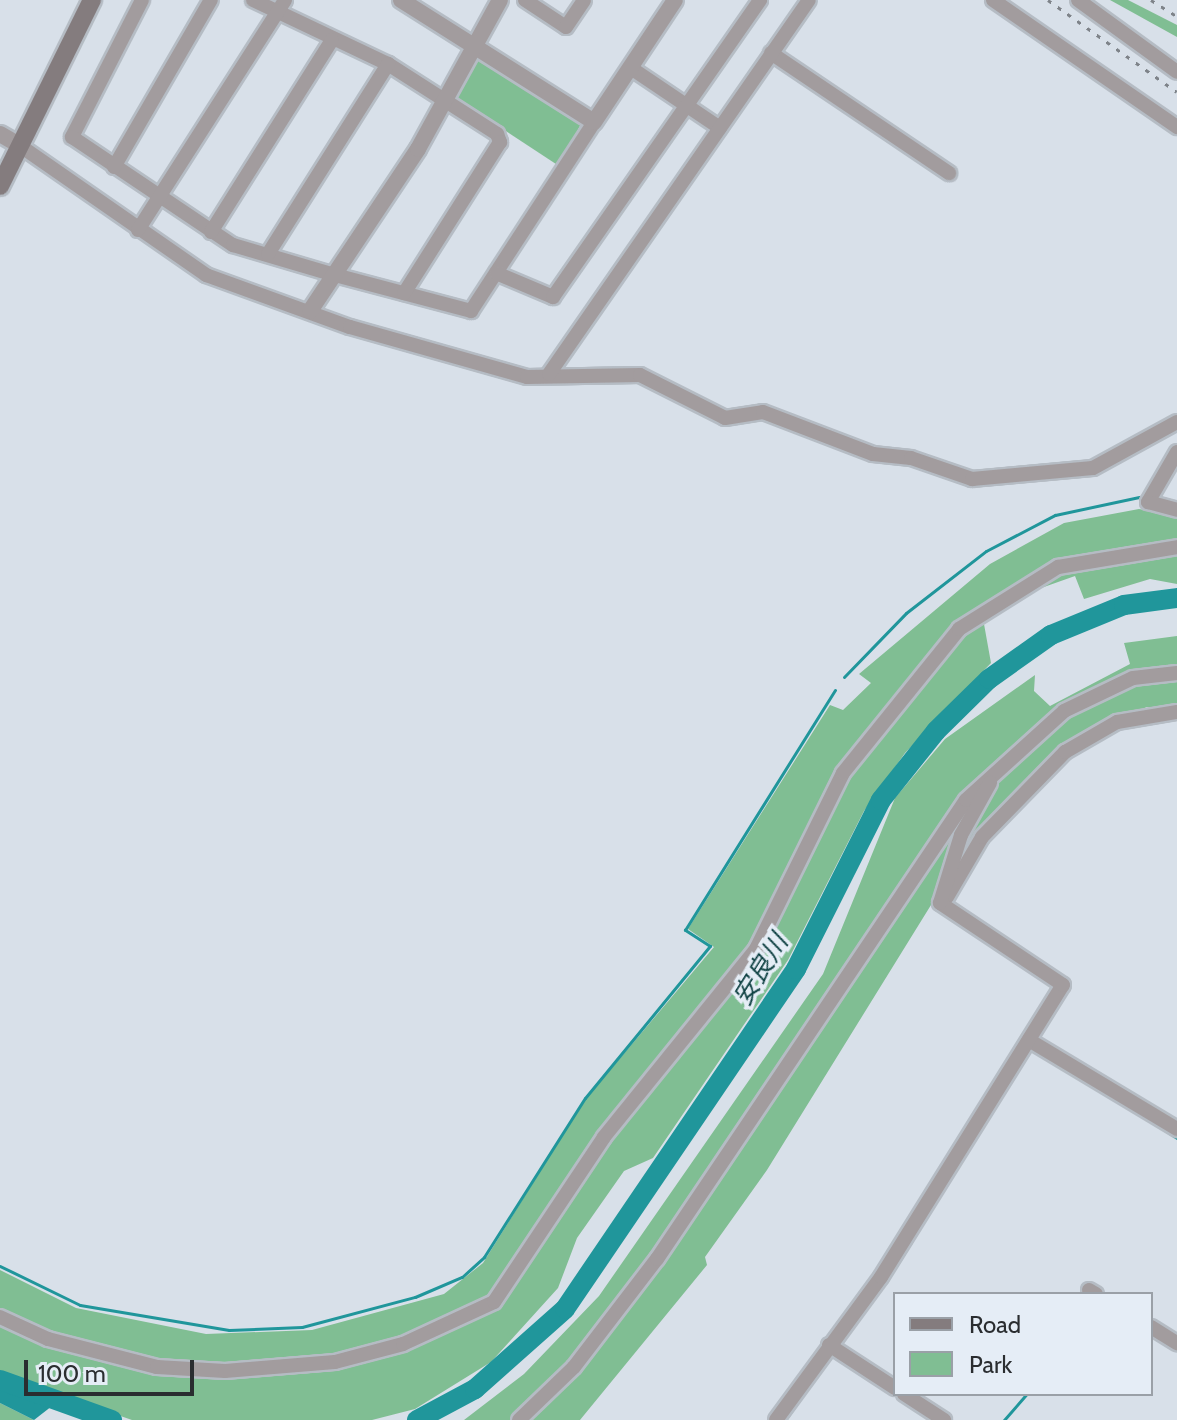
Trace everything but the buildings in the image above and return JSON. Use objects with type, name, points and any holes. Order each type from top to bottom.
[{"type":"main road","points":[[0,186],[92,0]]},
{"type":"street","points":[[142,0],[72,137],[211,232],[335,275],[471,311],[675,0]]},
{"type":"street","points":[[114,167],[211,0]]},
{"type":"street","points":[[253,0],[282,6],[332,40],[388,64],[446,99],[500,142],[404,293]]},
{"type":"street","points":[[401,0],[476,42],[594,122]]},
{"type":"street","points":[[310,311],[446,99],[500,0]]},
{"type":"street","points":[[525,0],[566,27],[584,0]]},
{"type":"street","points":[[496,273],[553,297],[760,0]]},
{"type":"street","points":[[549,374],[809,0]]},
{"type":"street","points":[[993,0],[1177,127]]},
{"type":"street","points":[[1078,0],[1177,72]]},
{"type":"street","points":[[138,230],[161,199],[282,6]]},
{"type":"street","points":[[211,232],[332,40]]},
{"type":"street","points":[[771,53],[949,173]]},
{"type":"street","points":[[268,254],[388,64]]},
{"type":"street","points":[[631,68],[720,128]]},
{"type":"street","points":[[0,134],[206,275],[488,366],[549,374],[640,375],[725,418],[763,412],[873,454],[911,458],[972,479],[1035,478],[1113,462],[1177,422]]},
{"type":"street","points":[[1177,452],[1148,502],[1177,510]]},
{"type":"street","points":[[0,1317],[48,1339],[157,1367],[225,1371],[335,1362],[403,1344],[494,1302],[604,1137],[756,949],[843,773],[959,629],[1058,567],[1177,547]]},
{"type":"street","points":[[519,1420],[574,1367],[657,1259],[900,893],[999,765],[1095,693],[1177,673]]},
{"type":"street","points":[[943,908],[982,837],[1039,772],[1117,722],[1177,712]]},
{"type":"street","points":[[943,908],[961,835],[999,765]]},
{"type":"street","points":[[776,1420],[834,1348],[881,1277],[1063,985],[943,908]]},
{"type":"street","points":[[1029,1040],[1177,1129]]},
{"type":"street","points":[[1153,1328],[1177,1343]]},
{"type":"street","points":[[834,1348],[893,1387]]},
{"type":"street","points":[[907,1396],[944,1420]]},
{"type":"green space","points":[[1110,0],[1128,0],[1177,25],[1177,37]]},
{"type":"green space","points":[[482,60],[581,124],[559,166],[457,99],[474,61]]},
{"type":"green space","points":[[1139,509],[1177,515],[1177,584],[1150,579],[1084,599],[1075,576],[1027,593],[984,624],[991,663],[905,753],[864,811],[788,960],[653,1158],[624,1171],[577,1238],[558,1288],[491,1362],[415,1409],[372,1420],[132,1420],[0,1374],[0,1270],[76,1308],[206,1334],[312,1330],[444,1294],[483,1263],[584,1101],[714,947],[688,929],[830,705],[843,710],[871,683],[859,674],[990,564],[1064,523]]},
{"type":"green space","points":[[1177,636],[1177,709],[1147,707],[1090,730],[1039,766],[972,842],[960,875],[931,905],[767,1170],[705,1257],[707,1265],[580,1420],[464,1420],[524,1374],[599,1296],[823,974],[895,798],[945,739],[1035,675],[1034,691],[1050,706],[1130,664],[1124,643]]},
{"type":"green space","points":[[0,1403],[34,1420],[0,1420]]},
{"type":"water","points":[[0,1374],[61,1399],[34,1420],[0,1403]]},
{"type":"waterway","points":[[844,677],[906,613],[986,551],[1055,515],[1139,497]]},
{"type":"waterway","name":"安良川","points":[[417,1420],[475,1389],[565,1309],[796,969],[881,800],[936,731],[989,679],[1051,635],[1124,605],[1177,598]]},
{"type":"waterway","points":[[0,1266],[80,1305],[229,1330],[302,1327],[415,1297],[462,1277],[484,1257],[585,1098],[710,946],[685,930],[835,690]]},
{"type":"waterway","points":[[1163,1129],[1177,1138]]},
{"type":"waterway","points":[[885,1283],[911,1242]]},
{"type":"waterway","name":"安良川","points":[[0,1380],[112,1420]]},
{"type":"waterway","points":[[1004,1420],[1025,1396]]},
{"type":"waterway","points":[[785,1420],[801,1397]]},
{"type":"railway","points":[[1048,0],[1177,92]]},
{"type":"railway","points":[[1151,0],[1177,16]]}]
